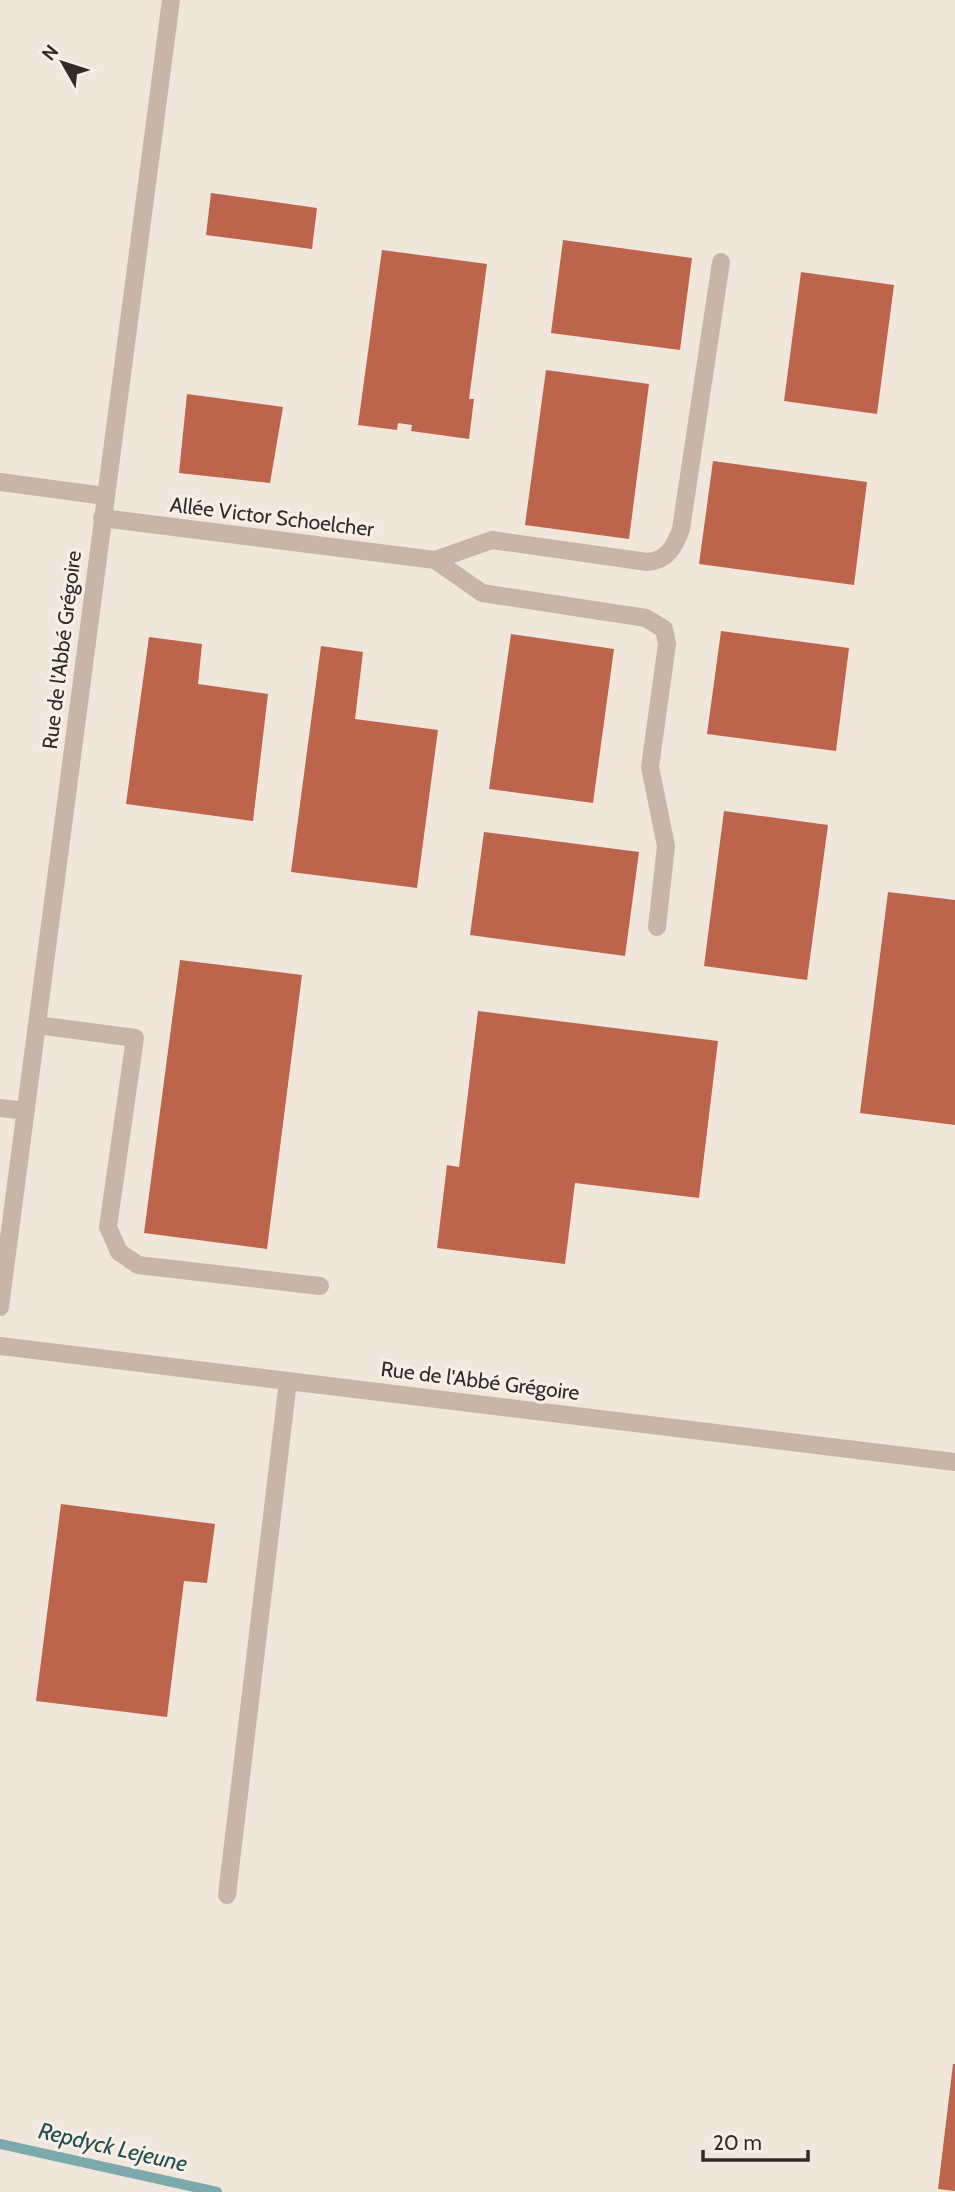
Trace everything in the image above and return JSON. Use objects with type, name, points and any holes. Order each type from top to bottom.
[{"type":"street","name":"Rue de l'Abbé Grégoire","points":[[0,1307],[171,0]]},
{"type":"street","name":"Allée Victor Schoelcher","points":[[435,561],[492,540],[647,562],[662,558],[669,552],[681,529],[721,262]]},
{"type":"street","points":[[0,482],[105,496]]},
{"type":"street","name":"Allée Victor Schoelcher","points":[[102,518],[435,561],[482,593],[646,618],[664,629],[667,644],[650,767],[666,846],[657,927]]},
{"type":"street","points":[[37,1025],[135,1038],[108,1227],[119,1252],[138,1265],[320,1286]]},
{"type":"street","points":[[0,1108],[26,1111]]},
{"type":"street","name":"Rue de l'Abbé Grégoire","points":[[0,1346],[955,1462]]},
{"type":"street","points":[[227,1895],[288,1381]]},
{"type":"building","points":[[211,193],[317,208],[312,249],[206,235]]},
{"type":"building","points":[[563,240],[692,258],[680,350],[551,333]]},
{"type":"building","points":[[382,250],[487,264],[469,399],[474,399],[469,439],[411,431],[412,425],[398,423],[397,430],[358,425]]},
{"type":"building","points":[[801,272],[894,285],[877,414],[784,401]]},
{"type":"building","points":[[546,370],[649,384],[629,539],[525,525]]},
{"type":"building","points":[[187,394],[283,407],[270,483],[179,473]]},
{"type":"building","points":[[713,461],[867,482],[854,585],[699,564]]},
{"type":"building","points":[[721,631],[849,648],[836,751],[707,734]]},
{"type":"building","points":[[511,634],[614,649],[593,803],[489,789]]},
{"type":"building","points":[[149,637],[202,644],[198,684],[268,694],[253,821],[126,804]]},
{"type":"building","points":[[321,646],[363,652],[355,719],[438,730],[417,888],[291,872]]},
{"type":"building","points":[[724,811],[828,825],[807,980],[704,966]]},
{"type":"building","points":[[484,832],[639,852],[625,956],[470,935]]},
{"type":"building","points":[[888,892],[955,900],[955,1125],[860,1113]]},
{"type":"building","points":[[180,960],[302,975],[267,1249],[144,1233]]},
{"type":"building","points":[[478,1011],[718,1041],[699,1198],[575,1183],[565,1264],[437,1248],[447,1165],[459,1167]]},
{"type":"building","points":[[61,1504],[215,1524],[207,1583],[184,1581],[167,1717],[36,1701]]},
{"type":"building","points":[[955,2064],[955,2191],[938,2189]]},
{"type":"waterway","name":"Repdyck Lejeune","points":[[0,2144],[217,2192]]}]
